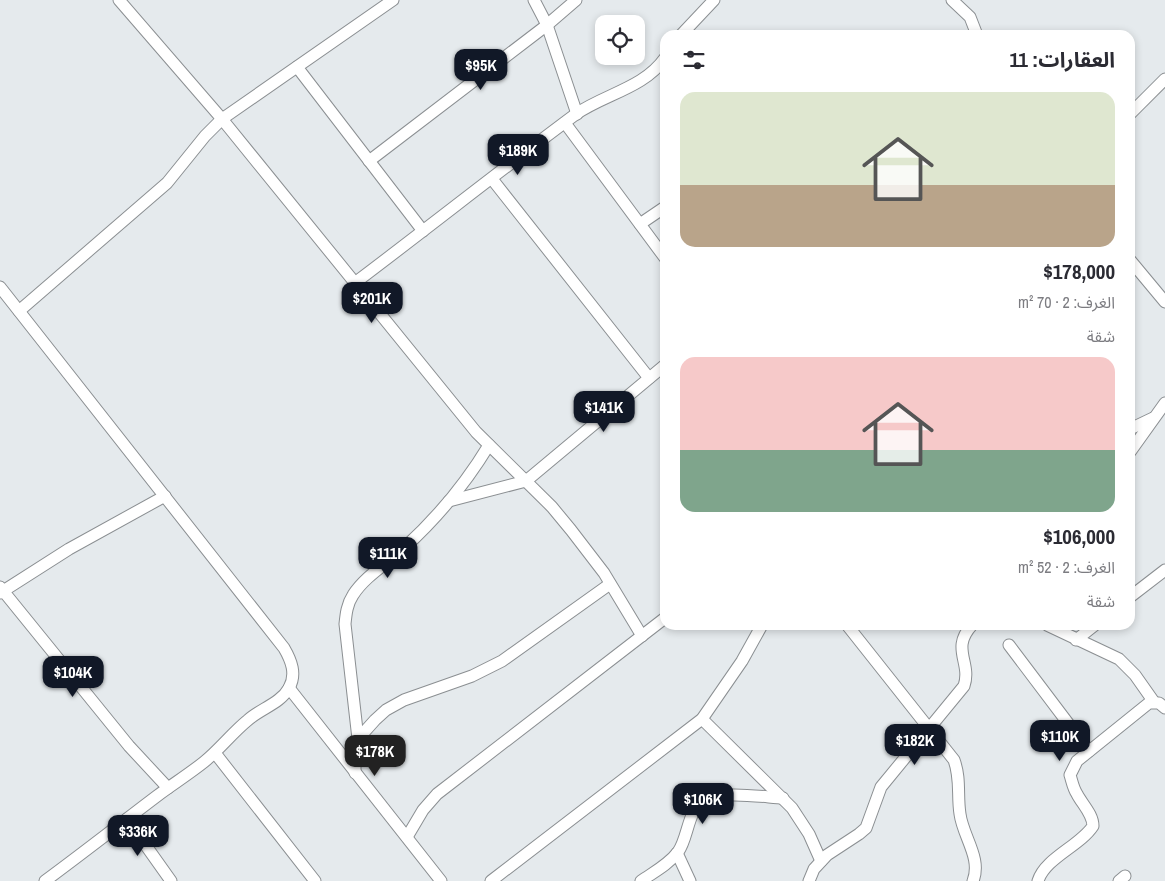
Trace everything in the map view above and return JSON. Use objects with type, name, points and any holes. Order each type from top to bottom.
[{"type":"street","points":[[119,0],[222,119],[467,421],[552,507],[571,530],[604,573],[642,636]]},
{"type":"street","points":[[19,312],[167,182],[205,136],[222,119],[393,0]]},
{"type":"street","points":[[534,0],[547,24],[577,114]]},
{"type":"street","points":[[369,161],[576,0]]},
{"type":"street","points":[[686,30],[714,0]]},
{"type":"street","points":[[952,0],[970,17],[975,30]]},
{"type":"street","points":[[356,282],[577,114],[641,80],[660,63]]},
{"type":"street","points":[[297,67],[423,231]]},
{"type":"street","points":[[1135,109],[1165,79]]},
{"type":"street","points":[[565,123],[660,251]]},
{"type":"street","points":[[492,178],[649,378]]},
{"type":"street","points":[[640,224],[660,210]]},
{"type":"street","points":[[1135,266],[1165,302]]},
{"type":"street","points":[[0,287],[284,648],[293,669],[292,680],[283,696],[246,722],[216,753],[45,881]]},
{"type":"street","points":[[449,501],[526,481],[660,369]]},
{"type":"street","points":[[1135,445],[1165,403]]},
{"type":"street","points":[[1135,426],[1156,416]]},
{"type":"street","points":[[358,739],[346,640],[346,610],[352,595],[430,523],[469,477],[489,445]]},
{"type":"street","points":[[165,496],[1,590],[143,763],[168,788]]},
{"type":"street","points":[[1135,593],[1165,570]]},
{"type":"street","points":[[355,773],[354,749],[358,739],[386,710],[404,700],[472,676],[502,661],[610,584]]},
{"type":"street","points":[[407,838],[423,810],[437,794],[660,622]]},
{"type":"street","points":[[491,881],[702,719],[742,661],[759,630]]},
{"type":"street","points":[[851,630],[954,760],[958,770],[960,816],[976,866],[973,881]]},
{"type":"street","points":[[809,881],[814,869],[821,861],[832,851],[866,828],[881,787],[964,686],[966,672],[961,645],[968,630]]},
{"type":"street","points":[[1057,630],[1119,659],[1131,671],[1154,702],[1159,703],[1165,708]]},
{"type":"street","points":[[1076,640],[1089,630]]},
{"type":"street","points":[[1009,645],[1089,751]]},
{"type":"street","points":[[289,688],[441,881]]},
{"type":"street","points":[[1038,881],[1040,874],[1048,866],[1087,834],[1093,826],[1091,816],[1076,792],[1070,775],[1077,761],[1146,706],[1154,702]]},
{"type":"street","points":[[702,719],[783,798],[802,822],[821,861]]},
{"type":"street","points":[[216,753],[315,881]]},
{"type":"street","points":[[641,881],[668,863],[678,853],[694,812],[704,800],[721,796],[783,798]]},
{"type":"street","points":[[127,818],[171,881]]},
{"type":"street","points":[[678,853],[690,881]]}]
